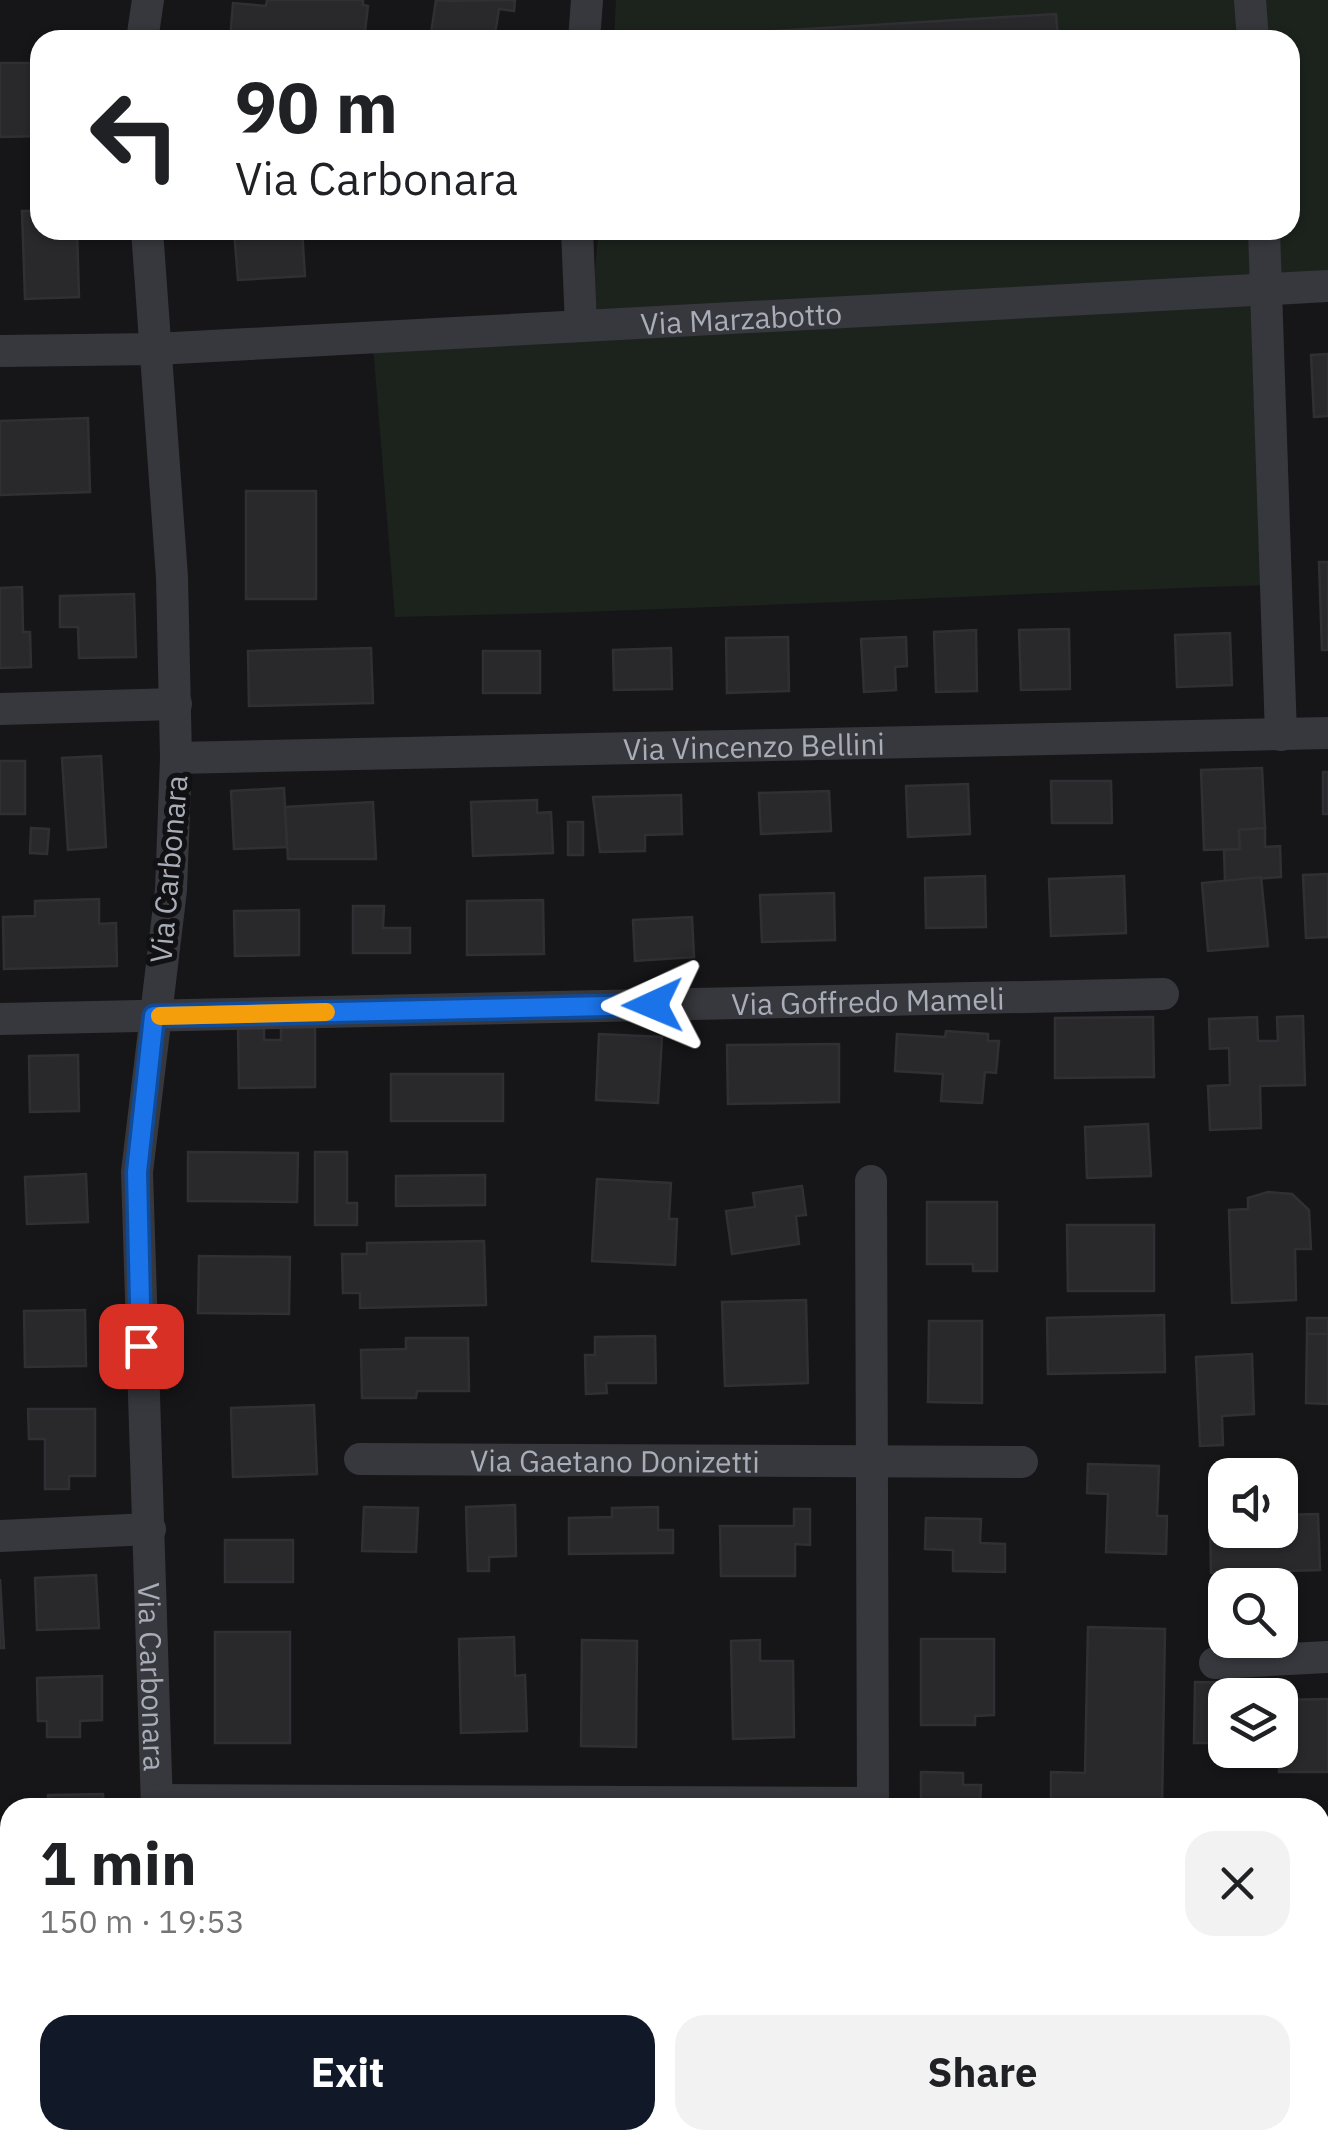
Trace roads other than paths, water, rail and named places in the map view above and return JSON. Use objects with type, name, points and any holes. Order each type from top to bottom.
[{"type":"street","points":[[144,30],[148,0]]},
{"type":"street","points":[[584,30],[586,0]]},
{"type":"street","points":[[1250,0],[1252,30]]},
{"type":"street","name":"Via Carbonara","points":[[148,240],[176,704],[170,890],[137,1172],[157,1798]]},
{"type":"street","points":[[577,240],[581,326]]},
{"type":"street","points":[[1265,240],[1281,736]]},
{"type":"street","name":"Via Marzabotto","points":[[0,351],[156,348],[1328,286]]},
{"type":"street","points":[[0,710],[176,704]]},
{"type":"street","name":"Via Vincenzo Bellini","points":[[176,758],[1328,733]]},
{"type":"street","name":"Via Goffredo Mameli","points":[[0,1019],[1163,994]]},
{"type":"street","points":[[871,1180],[873,1798]]},
{"type":"street","name":"Via Gaetano Donizetti","points":[[360,1459],[1022,1462]]},
{"type":"street","points":[[0,1536],[150,1529]]},
{"type":"street","points":[[1215,1663],[1328,1657]]}]
